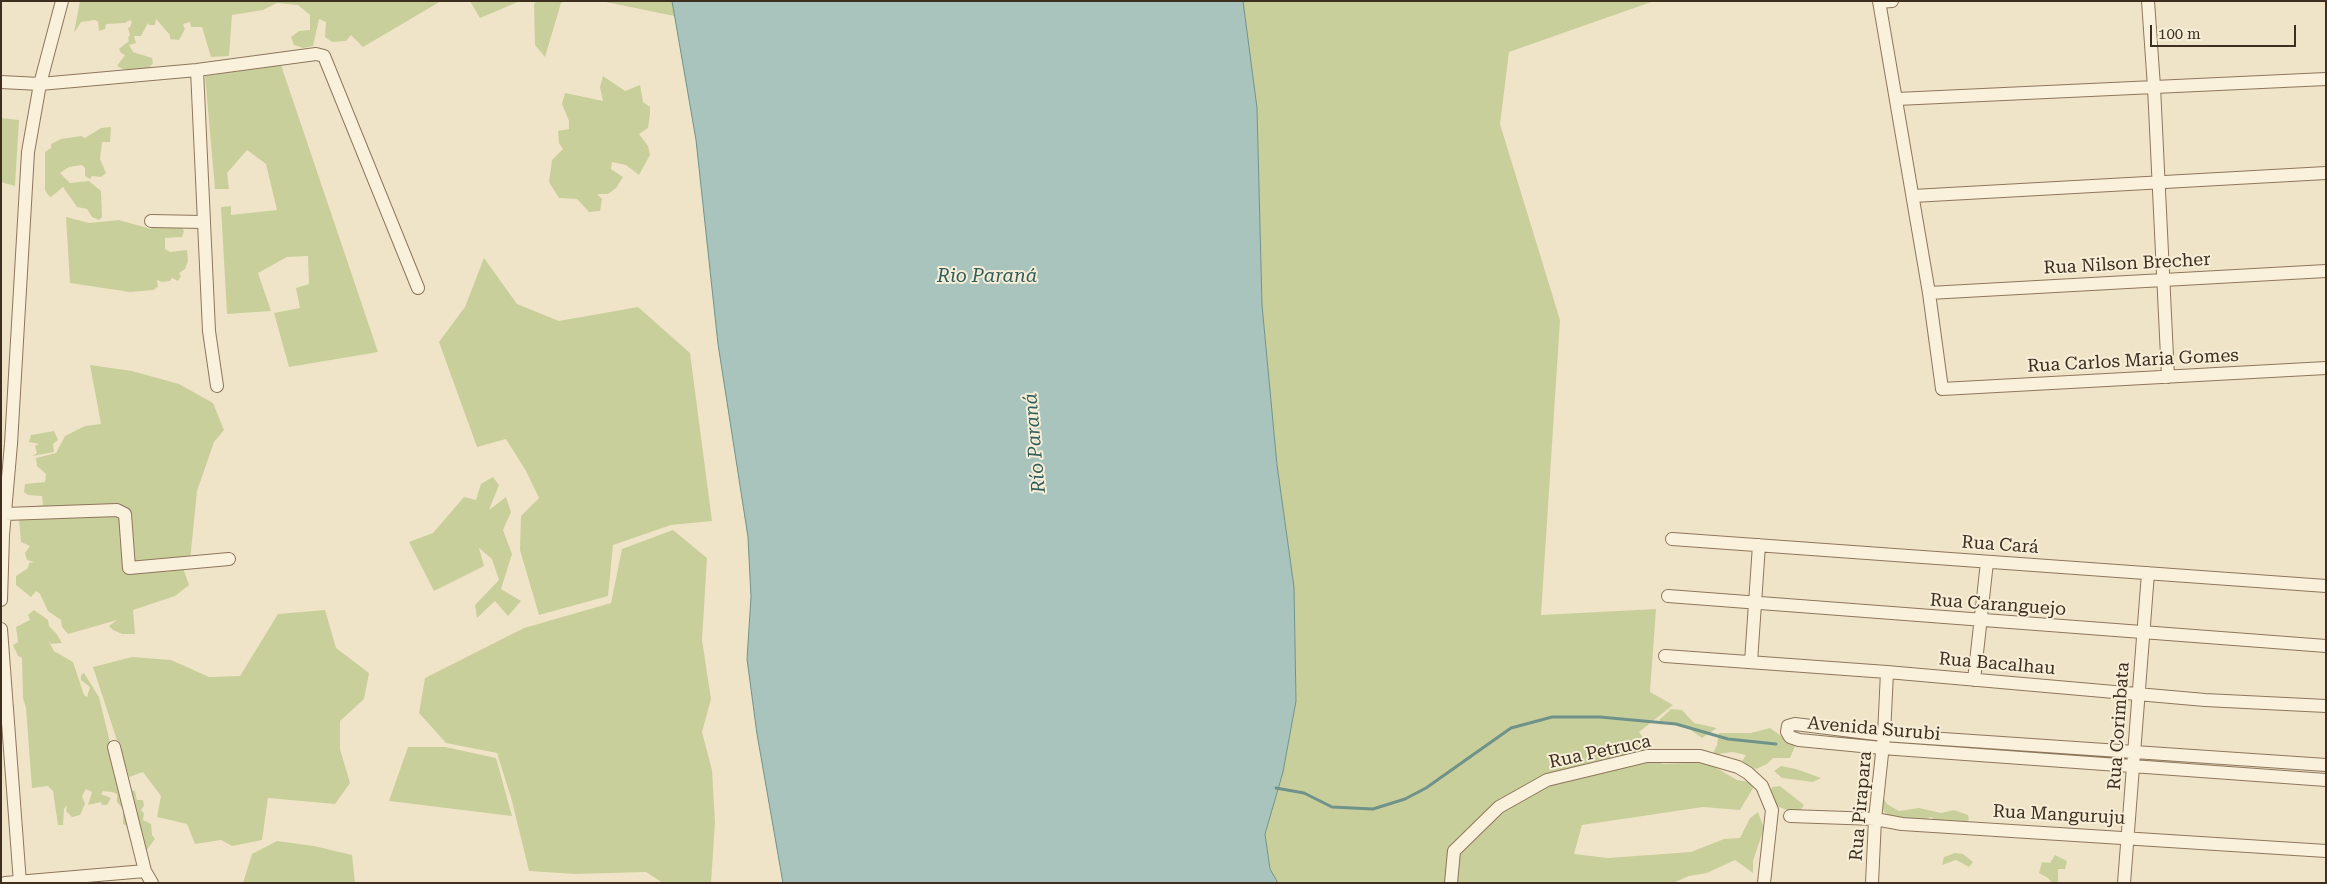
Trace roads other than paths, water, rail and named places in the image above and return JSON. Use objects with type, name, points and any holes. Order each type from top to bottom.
[{"type":"street","points":[[1,600],[2,534],[5,514],[28,152],[40,84],[62,1]]},
{"type":"street","points":[[1892,1],[1879,2],[1929,293]]},
{"type":"street","points":[[2148,1],[2168,377]]},
{"type":"street","points":[[1,82],[40,84],[197,70],[316,54],[324,56],[418,288]]},
{"type":"street","points":[[197,70],[208,331],[217,386]]},
{"type":"street","points":[[1897,98],[2326,79]]},
{"type":"street","points":[[1913,196],[2326,172]]},
{"type":"street","points":[[151,221],[202,222]]},
{"type":"street","name":"Rua Nilson Brecher","points":[[1929,293],[2326,271]]},
{"type":"street","name":"Rua Carlos Maria Gomes","points":[[1929,293],[1942,389],[2326,368]]},
{"type":"street","points":[[5,514],[118,510],[125,514],[129,568],[229,558]]},
{"type":"street","name":"Rua Cará","points":[[1672,539],[2326,586]]},
{"type":"street","points":[[1751,662],[1759,546]]},
{"type":"street","points":[[1974,680],[1987,562]]},
{"type":"street","name":"Rua Corimbata","points":[[2124,883],[2148,573]]},
{"type":"street","name":"Rua Caranguejo","points":[[1668,596],[2326,646]]},
{"type":"street","points":[[1,628],[20,882]]},
{"type":"street","name":"Rua Bacalhau","points":[[1665,656],[1887,672],[2206,700],[2326,706]]},
{"type":"street","name":"Rua Pirapara","points":[[1872,883],[1887,672]]},
{"type":"street","name":"Avenida Surubi","points":[[2326,766],[1884,735],[1795,724],[1788,726],[1787,732],[1790,736],[1799,740],[1882,748],[2326,780]]},
{"type":"street","points":[[114,747],[145,871],[152,883]]},
{"type":"street","name":"Rua Petruca","points":[[1451,883],[1454,851],[1500,807],[1548,780],[1647,756],[1700,756],[1738,767],[1748,773],[1762,786],[1772,810],[1764,883]]},
{"type":"street","name":"Rua Manguruju","points":[[1790,816],[1875,820],[1902,824],[2326,851]]},
{"type":"street","points":[[5,883],[145,871]]},
{"type":"water","name":"Rio Paraná","points":[[672,1],[1243,1],[1257,108],[1262,305],[1277,465],[1294,587],[1296,701],[1283,772],[1265,834],[1270,869],[1278,883],[783,883],[757,734],[747,659],[751,597],[748,537],[718,344],[696,140]]},
{"type":"waterway","points":[[1276,788],[1304,793],[1332,807],[1373,809],[1405,799],[1426,788],[1511,728],[1552,717],[1600,717],[1676,724],[1728,739],[1776,744]]},
{"type":"water label","name":"Río Paraná","points":[[1035,443]]}]
